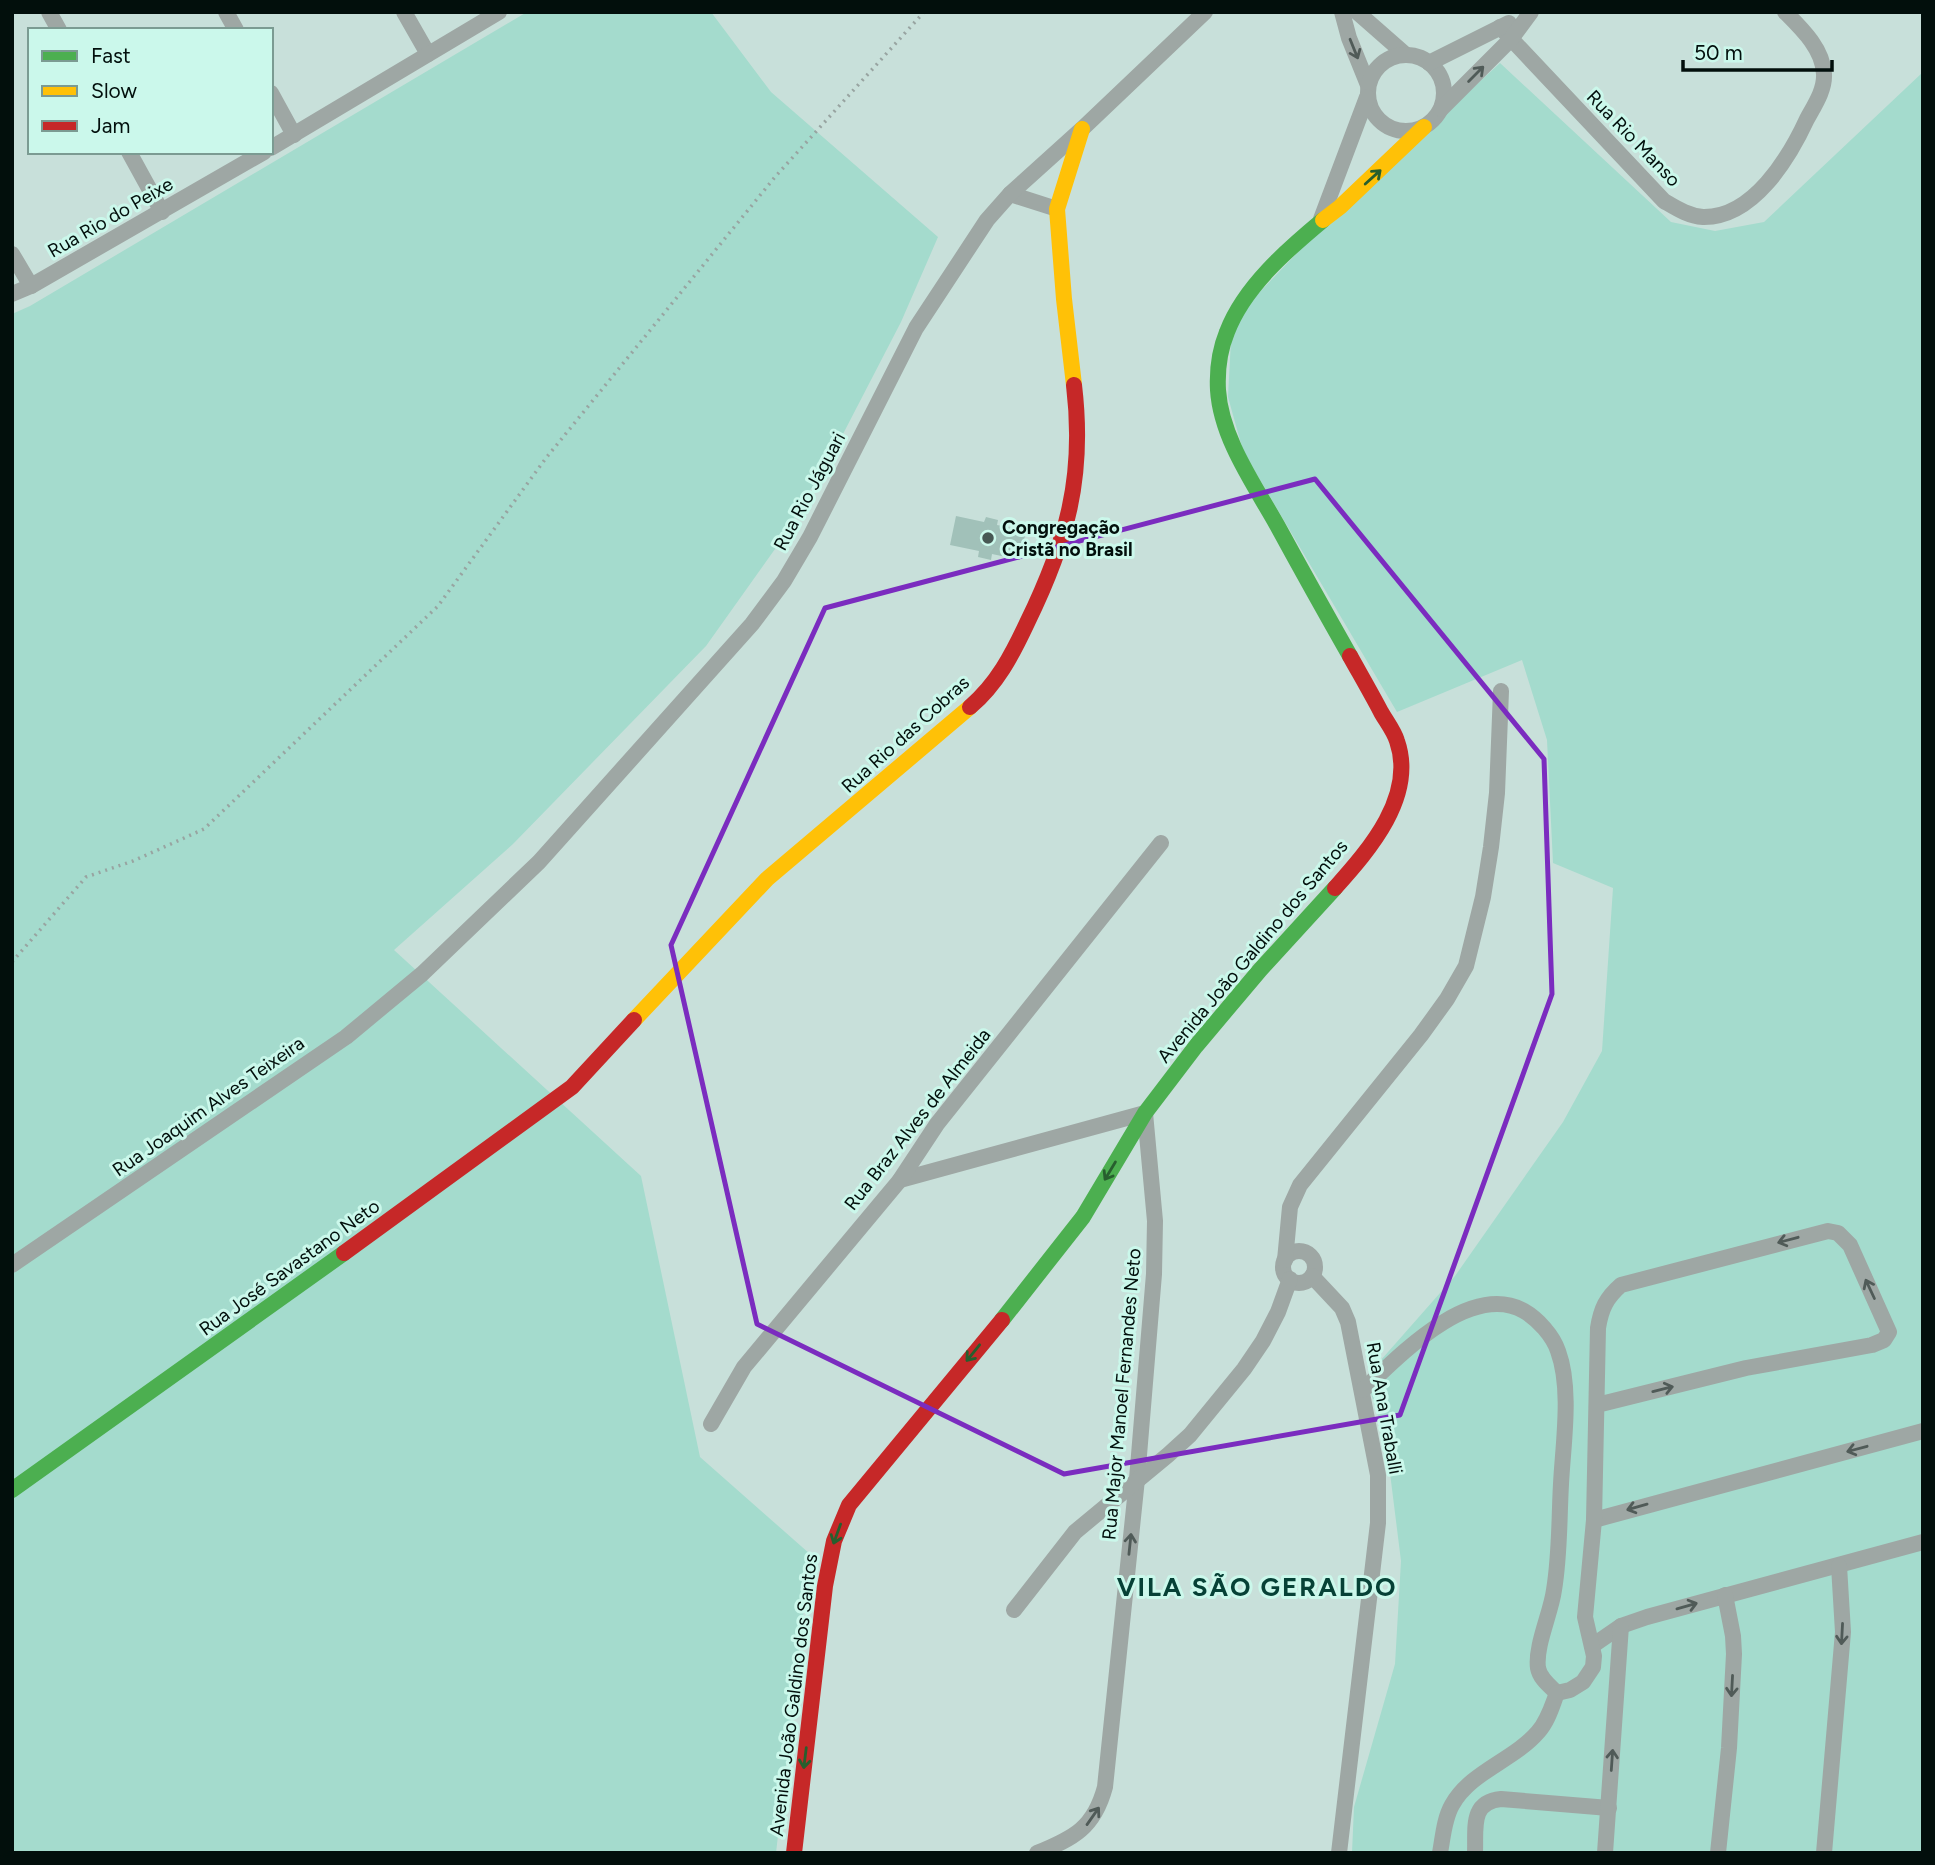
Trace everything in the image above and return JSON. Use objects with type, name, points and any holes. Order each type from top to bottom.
[{"type":"street","points":[[50,12],[58,28]]},
{"type":"street","points":[[226,12],[235,28]]},
{"type":"street","points":[[404,12],[428,54]]},
{"type":"street","points":[[273,147],[499,12]]},
{"type":"street","name":"Rua Rio Jáguari","points":[[422,974],[539,862],[752,624],[784,581],[810,537],[916,328],[964,253],[1010,194],[1082,130],[1205,12]]},
{"type":"street","points":[[1342,12],[1368,91],[1371,110],[1378,120],[1400,131],[1424,127],[1434,119],[1505,33],[1529,14]]},
{"type":"street","points":[[1357,12],[1406,55]]},
{"type":"street","name":"Rua Rio Manso","points":[[1505,33],[1664,201],[1683,213],[1703,217],[1720,214],[1743,204],[1760,191],[1796,142],[1821,92],[1824,75],[1820,56],[1806,33],[1785,12]]},
{"type":"street","points":[[1429,63],[1505,33]]},
{"type":"street","points":[[1321,221],[1373,73],[1382,63],[1393,57],[1406,55],[1429,63],[1443,84],[1441,109]]},
{"type":"street","points":[[273,96],[295,135]]},
{"type":"street","name":"Avenida João Galdino dos Santos","points":[[794,1853],[825,1586],[834,1541],[849,1505],[1048,1264],[1083,1217],[1145,1113],[1260,970],[1350,871],[1378,834],[1394,806],[1401,779],[1397,740],[1243,465],[1227,428],[1218,391],[1219,361],[1226,333],[1238,309],[1261,279],[1424,127]]},
{"type":"street","name":"Rua Rio das Cobras","points":[[586,1075],[695,954],[768,879],[978,700],[1006,666],[1044,588],[1064,536],[1074,488],[1079,444],[1078,416],[1064,299],[1057,209],[1082,130]]},
{"type":"street","points":[[130,154],[162,212]]},
{"type":"street","name":"Rua Rio do Peixe","points":[[12,294],[31,286],[261,154]]},
{"type":"street","points":[[1010,194],[1057,209]]},
{"type":"street","points":[[12,254],[31,286]]},
{"type":"street","points":[[1289,1217],[1305,1252],[1314,1263],[1312,1276],[1303,1282],[1290,1279],[1284,1270],[1289,1217],[1292,1198],[1421,1035],[1447,999],[1466,966],[1483,897],[1491,847],[1497,793],[1501,691]]},
{"type":"street","name":"Rua Braz Alves de Almeida","points":[[711,1424],[744,1367],[900,1180],[937,1124],[1161,843]]},
{"type":"street","name":"Rua Joaquim Alves Teixeira","points":[[12,1265],[346,1037],[422,974]]},
{"type":"street","name":"Rua José Savastano Neto","points":[[12,1490],[458,1172],[586,1075]]},
{"type":"street","points":[[900,1180],[1145,1113]]},
{"type":"street","name":"Rua Major Manoel Fernandes Neto","points":[[1037,1853],[1082,1831],[1100,1806],[1105,1787],[1137,1479],[1154,1274],[1155,1221],[1145,1113]]},
{"type":"street","points":[[1557,1693],[1570,1690],[1583,1682],[1589,1674],[1594,1656],[1586,1617],[1594,1520],[1597,1405],[1600,1317],[1606,1300],[1620,1285],[1819,1232],[1838,1233],[1850,1245],[1889,1332],[1884,1340],[1872,1345],[1746,1368],[1597,1405]]},
{"type":"street","points":[[1285,1259],[1292,1253],[1305,1252]]},
{"type":"street","name":"Rua Ana Traballi","points":[[1312,1276],[1342,1308],[1348,1322],[1378,1475],[1378,1523],[1339,1853]]},
{"type":"street","points":[[1014,1610],[1075,1532],[1190,1435],[1244,1369],[1278,1312],[1290,1279]]},
{"type":"street","points":[[1363,1390],[1429,1332],[1480,1305],[1512,1305],[1527,1312],[1544,1328],[1558,1350],[1565,1398],[1558,1557],[1554,1592],[1540,1645],[1538,1667],[1545,1682],[1557,1693]]},
{"type":"street","points":[[1594,1520],[1923,1431]]},
{"type":"street","points":[[1592,1646],[1621,1626],[1923,1542]]},
{"type":"street","points":[[1824,1853],[1843,1632],[1839,1566]]},
{"type":"street","points":[[1718,1853],[1729,1748],[1734,1654],[1725,1595]]},
{"type":"street","points":[[1605,1853],[1621,1626]]},
{"type":"street","points":[[1440,1853],[1446,1819],[1455,1799],[1467,1786],[1538,1733],[1549,1715],[1557,1693]]},
{"type":"street","points":[[1475,1853],[1480,1808],[1490,1800],[1501,1798],[1609,1808]]},
{"type":"path","points":[[12,962],[86,877],[133,861],[204,828],[438,606],[546,457],[775,177],[924,12]]},
{"type":"highlighted area","points":[[1315,479],[1544,759],[1552,994],[1400,1415],[1064,1474],[757,1324],[671,945],[825,608]]},
{"type":"green space","points":[[527,12],[711,12],[771,92],[938,237],[901,322],[843,434],[780,542],[706,646],[513,844],[394,950],[641,1176],[700,1457],[810,1554],[776,1853],[12,1853],[12,314],[30,306]]},
{"type":"green space","points":[[1500,63],[1671,222],[1715,231],[1764,222],[1923,72],[1923,1853],[1352,1853],[1354,1807],[1395,1664],[1401,1561],[1386,1441],[1366,1377],[1455,1276],[1563,1122],[1602,1051],[1613,888],[1553,863],[1547,740],[1522,660],[1397,712],[1243,451],[1228,397],[1232,321],[1322,227]]},
{"type":"building","name":"Congregação Cristã no Brasil","points":[[956,516],[984,522],[986,517],[998,520],[997,525],[1026,531],[1020,560],[992,554],[991,560],[978,557],[979,551],[950,545]]},
{"type":"traffic: fast","points":[[1323,220],[1268,270],[1244,300],[1222,346],[1218,390],[1225,426],[1240,460],[1350,656]]},
{"type":"traffic: fast","points":[[1002,1320],[1083,1217],[1145,1113],[1196,1046],[1260,970],[1335,888]]},
{"type":"traffic: fast","points":[[12,1490],[344,1253]]},
{"type":"traffic: slow","points":[[1323,220],[1424,127]]},
{"type":"traffic: slow","points":[[1074,385],[1057,209],[1082,129]]},
{"type":"traffic: slow","points":[[634,1020],[767,879],[970,707]]},
{"type":"traffic: jam","points":[[970,707],[996,679],[1016,646],[1053,564],[1070,508],[1075,479],[1077,418],[1074,385]]},
{"type":"traffic: jam","points":[[1335,888],[1375,839],[1395,801],[1400,782],[1401,762],[1396,737],[1350,656]]},
{"type":"traffic: jam","points":[[344,1253],[572,1087],[634,1020]]},
{"type":"traffic: jam","points":[[794,1853],[825,1586],[834,1541],[849,1505],[1002,1320]]},
{"type":"place","name":"Congregação Cristã no Brasil","points":[[988,538]]},
{"type":"district","name":"VILA SÃO GERALDO","points":[[1257,1587]]}]
